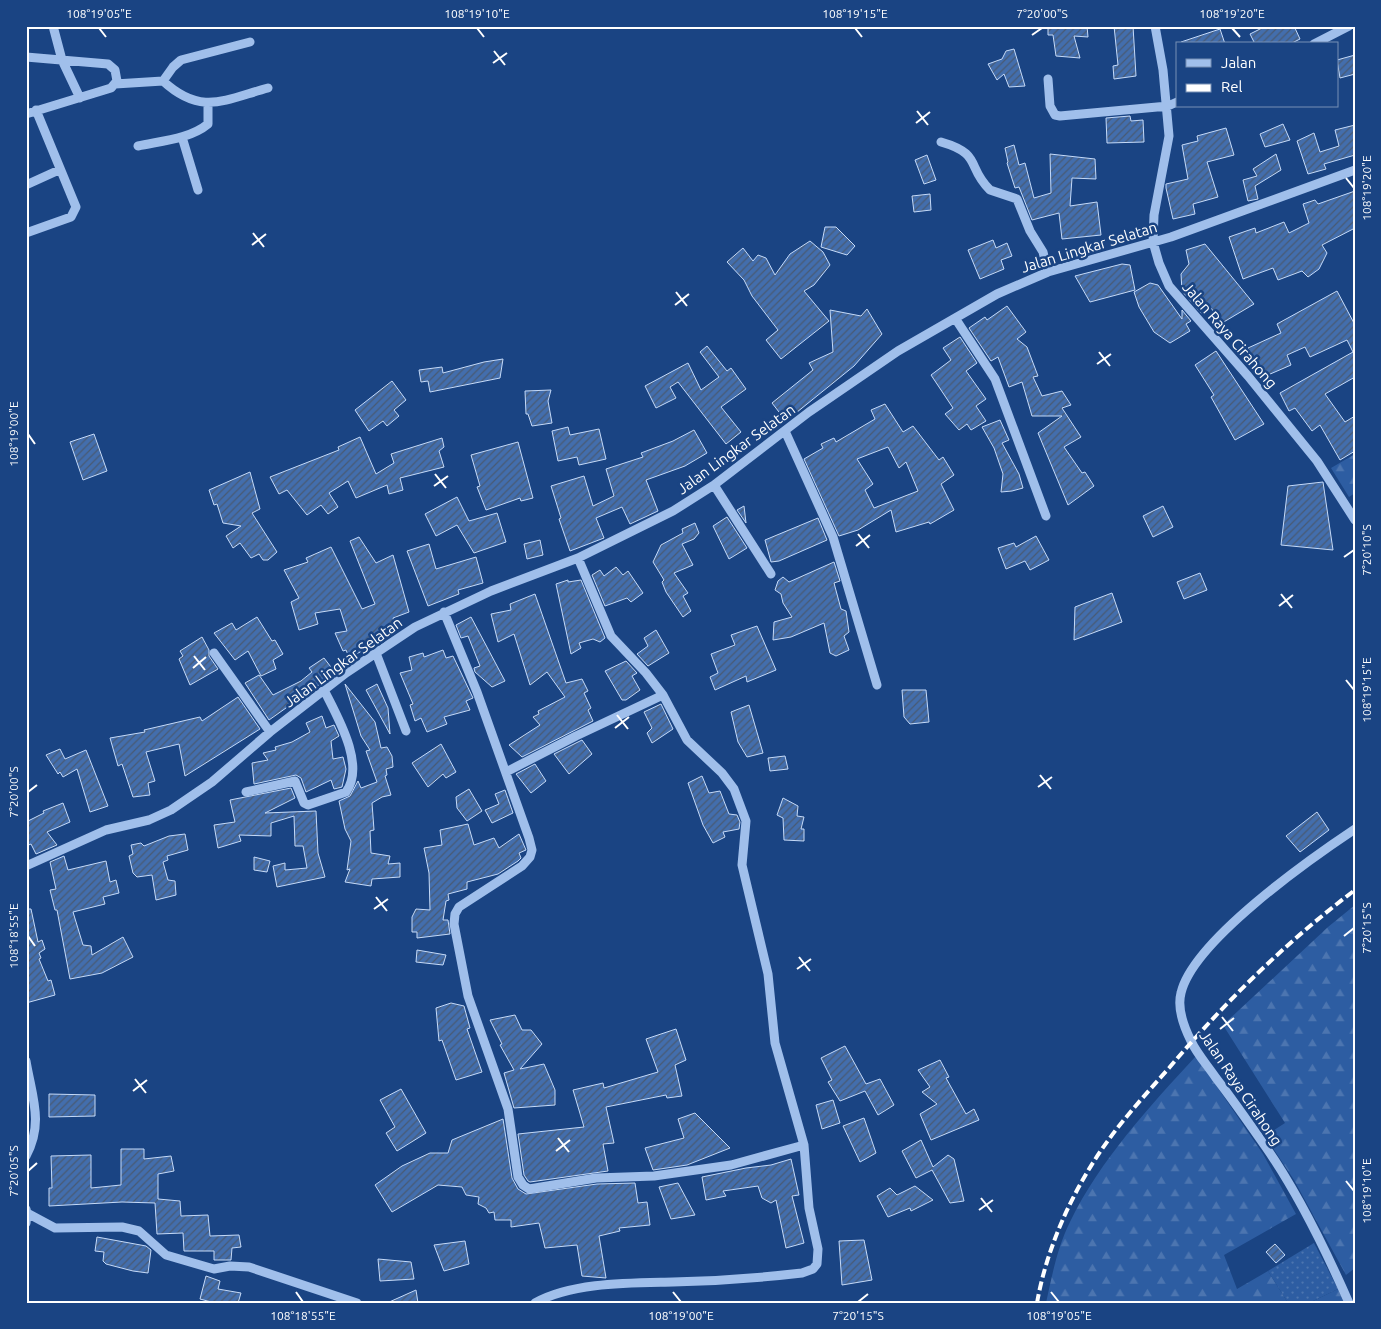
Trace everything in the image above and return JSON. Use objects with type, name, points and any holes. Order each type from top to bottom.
[{"type":"street","points":[[53,26],[62,60],[80,98]]},
{"type":"street","name":"Jalan Raya Cirahong","points":[[1155,26],[1168,106],[1169,136],[1157,192],[1153,242],[1169,286],[1248,376],[1317,461],[1355,520]]},
{"type":"street","points":[[1318,42],[1349,26]]},
{"type":"street","points":[[163,81],[173,67],[181,60],[250,42]]},
{"type":"street","points":[[26,57],[111,65],[115,70],[116,84]]},
{"type":"street","points":[[1048,79],[1050,106],[1055,114],[1060,116],[1168,106],[1176,102]]},
{"type":"street","points":[[26,114],[111,88],[116,84],[163,81],[183,98],[208,104],[268,88]]},
{"type":"street","points":[[138,146],[182,137],[202,130],[208,124],[208,104]]},
{"type":"street","points":[[26,234],[74,214],[76,207],[59,170],[36,110]]},
{"type":"street","points":[[182,137],[198,190]]},
{"type":"street","points":[[941,142],[958,147],[968,154],[990,190],[1017,199],[1030,231],[1044,252],[1048,272]]},
{"type":"street","points":[[26,185],[59,170]]},
{"type":"street","name":"Jalan Lingkar Selatan","points":[[26,866],[106,830],[149,820],[171,810],[212,782],[270,732],[324,690],[415,627],[491,591],[578,558],[650,523],[714,485],[785,431],[898,351],[1022,281],[1153,242],[1355,170]]},
{"type":"street","points":[[955,318],[995,379],[1046,516]]},
{"type":"street","points":[[785,431],[833,537],[877,685]]},
{"type":"street","points":[[714,485],[771,574]]},
{"type":"street","points":[[535,1303],[576,1290],[627,1282],[673,1282],[769,1277],[802,1273],[813,1269],[817,1264],[818,1249],[809,1208],[804,1145],[775,1043],[767,966],[742,865],[746,821],[734,789],[722,773],[687,740],[663,695],[646,673],[611,636],[578,558]]},
{"type":"street","points":[[444,612],[506,772],[529,838],[530,857],[522,866],[458,907],[454,924],[468,996],[508,1109],[518,1177],[523,1185],[529,1188],[596,1178],[654,1176],[731,1165],[804,1145]]},
{"type":"street","points":[[214,653],[270,732]]},
{"type":"street","points":[[376,653],[406,731]]},
{"type":"street","points":[[246,792],[295,781],[304,803],[308,805],[346,792],[352,779],[354,766],[342,725],[324,690]]},
{"type":"street","points":[[506,772],[663,695]]},
{"type":"street","name":"Jalan Raya Cirahong","points":[[1348,1303],[1284,1177],[1191,1041],[1181,1011],[1180,994],[1185,980],[1198,960],[1222,935],[1264,896],[1308,861],[1355,829]]},
{"type":"street","points":[[26,1061],[37,1129],[35,1140],[26,1156]]},
{"type":"street","points":[[26,1223],[27,1211],[55,1228],[122,1227],[140,1231],[166,1255],[214,1269],[230,1266],[249,1267],[357,1303]]},
{"type":"green space","points":[[1355,454],[1355,493],[1349,497],[1331,468]]},
{"type":"green space","points":[[1355,905],[1355,1268],[1346,1275],[1294,1180],[1265,1136],[1285,1123],[1223,1025],[1328,927]]},
{"type":"green space","points":[[1196,1056],[1263,1154],[1296,1214],[1224,1255],[1237,1289],[1268,1271],[1288,1303],[1046,1303],[1055,1262],[1070,1222],[1082,1199],[1127,1134]]},
{"type":"green space","points":[[1314,1243],[1338,1289],[1309,1303],[1288,1303],[1268,1271]]},
{"type":"green space","points":[[1338,1289],[1344,1303],[1309,1303]]},
{"type":"building","points":[[1048,26],[1087,26],[1088,37],[1074,36],[1080,58],[1056,56],[1053,35],[1048,35]]},
{"type":"building","points":[[1114,26],[1133,26],[1136,76],[1114,79],[1113,66],[1118,65]]},
{"type":"building","points":[[1266,26],[1294,26],[1300,39],[1294,42],[1254,42],[1250,34]]},
{"type":"building","points":[[1220,29],[1224,42],[1181,42]]},
{"type":"building","points":[[1014,49],[1025,86],[1009,87],[1004,74],[997,80],[988,64],[1002,59],[1006,51]]},
{"type":"building","points":[[1355,55],[1355,74],[1340,78],[1338,60]]},
{"type":"building","points":[[1130,116],[1131,121],[1143,120],[1144,142],[1107,143],[1106,118]]},
{"type":"building","points":[[1283,124],[1290,140],[1265,147],[1260,134]]},
{"type":"building","points":[[1355,125],[1355,155],[1324,164],[1326,169],[1308,174],[1297,141],[1314,133],[1320,152],[1339,146],[1335,130]]},
{"type":"building","points":[[1226,128],[1234,155],[1207,162],[1218,197],[1193,204],[1195,214],[1173,219],[1166,184],[1188,179],[1182,145],[1198,141],[1197,136]]},
{"type":"building","points":[[1014,145],[1019,165],[1025,163],[1034,198],[1051,193],[1050,154],[1095,159],[1096,179],[1072,178],[1070,206],[1097,202],[1101,235],[1062,239],[1059,213],[1032,220],[1019,187],[1015,188],[1007,163],[1005,148]]},
{"type":"building","points":[[1276,154],[1281,170],[1255,186],[1258,199],[1248,201],[1243,180],[1257,176],[1253,169]]},
{"type":"building","points":[[927,155],[936,180],[924,184],[915,160]]},
{"type":"building","points":[[1355,191],[1355,228],[1322,245],[1327,253],[1319,269],[1308,277],[1302,271],[1278,280],[1273,268],[1243,279],[1229,237],[1255,228],[1256,233],[1284,222],[1289,233],[1309,223],[1303,204],[1315,200],[1318,204]]},
{"type":"building","points":[[930,194],[931,210],[914,212],[912,196]]},
{"type":"building","points":[[825,227],[836,227],[855,246],[847,255],[821,247]]},
{"type":"building","points":[[993,240],[996,248],[1007,243],[1012,256],[1001,260],[1004,269],[980,279],[968,250]]},
{"type":"building","points":[[810,241],[823,252],[830,265],[814,285],[804,291],[829,321],[781,359],[766,340],[778,330],[752,296],[744,280],[727,262],[743,248],[753,261],[758,255],[766,258],[775,275],[790,254]]},
{"type":"building","points":[[1205,244],[1254,304],[1222,323],[1211,308],[1202,314],[1182,291],[1181,274],[1189,264],[1186,250]]},
{"type":"building","points":[[1122,264],[1130,265],[1135,290],[1090,302],[1075,276]]},
{"type":"building","points":[[1150,283],[1158,285],[1182,319],[1182,310],[1191,321],[1186,324],[1190,331],[1170,343],[1154,332],[1139,307],[1134,292]]},
{"type":"building","points":[[1337,291],[1355,325],[1355,377],[1325,394],[1345,422],[1355,416],[1355,451],[1340,460],[1320,425],[1312,431],[1295,408],[1289,411],[1280,393],[1353,352],[1347,340],[1310,357],[1305,347],[1287,355],[1291,365],[1261,378],[1248,348],[1281,333],[1277,324]]},
{"type":"building","points":[[1007,306],[1026,332],[1017,339],[1027,347],[1038,376],[1033,377],[1042,396],[1062,391],[1071,405],[1062,408],[1081,437],[1064,447],[1082,473],[1085,472],[1094,486],[1068,505],[1038,433],[1062,416],[1032,416],[1022,382],[1009,387],[998,357],[991,361],[969,328],[985,317],[987,320]]},
{"type":"building","points":[[867,309],[882,334],[854,366],[786,421],[772,403],[813,370],[809,363],[833,352],[830,310],[861,316]]},
{"type":"building","points":[[960,337],[977,363],[966,371],[986,399],[976,406],[986,421],[971,430],[967,424],[959,430],[945,414],[953,408],[931,375],[951,360],[943,348]]},
{"type":"building","points":[[707,346],[727,371],[731,368],[746,389],[721,407],[741,432],[726,444],[678,382],[670,387],[676,398],[656,408],[645,386],[688,363],[701,390],[719,377],[700,352]]},
{"type":"building","points":[[1216,351],[1264,424],[1235,440],[1211,397],[1214,395],[1195,365]]},
{"type":"building","points":[[503,359],[500,378],[430,392],[428,381],[421,382],[419,370],[442,367],[443,373]]},
{"type":"building","points":[[392,381],[406,400],[394,410],[399,416],[387,426],[383,421],[369,431],[355,410]]},
{"type":"building","points":[[551,390],[548,401],[552,423],[532,426],[528,414],[526,414],[525,391]]},
{"type":"building","points":[[885,404],[903,432],[913,426],[939,460],[943,457],[954,475],[941,484],[954,510],[930,524],[929,522],[896,532],[891,510],[858,530],[839,536],[804,459],[823,448],[821,444],[834,438],[836,442],[875,419],[871,410]],"holes":[[[888,447],[899,468],[906,462],[918,491],[874,508],[865,490],[873,484],[857,459]]]},
{"type":"building","points":[[1000,420],[1009,440],[1002,443],[1019,474],[1023,488],[1001,492],[1003,474],[994,448],[982,427]]},
{"type":"building","points":[[568,427],[570,435],[599,429],[606,459],[579,465],[577,457],[558,461],[552,431]]},
{"type":"building","points":[[694,430],[707,453],[685,466],[646,480],[658,511],[630,524],[622,507],[596,518],[604,538],[570,551],[559,519],[561,518],[551,486],[584,476],[593,506],[614,496],[606,469],[643,457],[641,453],[673,441]]},
{"type":"building","points":[[94,434],[107,471],[83,480],[70,442]]},
{"type":"building","points":[[360,437],[376,474],[394,463],[391,454],[442,438],[444,447],[439,451],[444,467],[400,478],[403,490],[389,494],[387,485],[356,498],[348,481],[329,493],[338,507],[328,514],[321,505],[307,515],[287,490],[279,494],[270,477],[339,450],[338,447]]},
{"type":"building","points":[[518,442],[533,498],[521,501],[520,498],[486,510],[477,487],[480,486],[471,455]]},
{"type":"building","points":[[250,472],[260,509],[252,513],[277,552],[268,560],[263,560],[259,554],[251,558],[240,543],[233,548],[226,536],[241,526],[223,523],[217,504],[214,505],[209,490]]},
{"type":"building","points":[[1323,482],[1333,550],[1281,545],[1288,486]]},
{"type":"building","points":[[457,497],[469,521],[497,513],[506,542],[474,553],[457,525],[436,536],[425,514]]},
{"type":"building","points":[[744,506],[746,523],[737,510]]},
{"type":"building","points":[[1163,506],[1173,527],[1153,537],[1143,516]]},
{"type":"building","points":[[727,517],[747,548],[729,559],[713,526]]},
{"type":"building","points":[[818,518],[827,540],[779,561],[771,562],[765,540]]},
{"type":"building","points":[[695,523],[699,533],[694,539],[682,544],[693,565],[674,573],[688,593],[683,596],[691,611],[683,617],[666,592],[662,582],[664,580],[653,562],[661,545],[683,533],[682,529]]},
{"type":"building","points":[[1036,536],[1049,560],[1030,570],[1025,561],[1006,569],[998,548],[1014,543],[1016,547]]},
{"type":"building","points":[[359,537],[376,563],[393,555],[409,612],[393,618],[396,630],[381,634],[382,638],[365,645],[367,649],[349,657],[346,650],[343,651],[335,633],[347,631],[340,609],[315,613],[318,624],[299,630],[291,602],[299,598],[284,570],[308,562],[306,558],[331,547],[362,609],[375,604],[350,541]]},
{"type":"building","points":[[540,540],[543,555],[527,559],[524,544]]},
{"type":"building","points":[[429,544],[436,569],[476,557],[483,583],[458,590],[459,594],[428,606],[407,551]]},
{"type":"building","points":[[834,562],[840,581],[834,583],[841,609],[846,611],[849,632],[844,636],[849,650],[836,656],[830,653],[824,623],[791,637],[773,640],[774,622],[792,617],[783,603],[781,594],[775,590],[778,581],[783,577],[789,582]]},
{"type":"building","points":[[616,567],[623,575],[628,571],[643,593],[631,602],[627,598],[605,606],[592,575],[600,570],[604,576]]},
{"type":"building","points":[[1200,573],[1207,590],[1184,599],[1177,582]]},
{"type":"building","points":[[568,580],[568,582],[581,580],[605,638],[600,642],[593,639],[579,643],[581,648],[571,654],[556,584]]},
{"type":"building","points":[[1112,593],[1122,622],[1074,640],[1075,607]]},
{"type":"building","points":[[535,594],[566,683],[582,679],[588,691],[584,693],[591,708],[588,710],[593,721],[522,757],[509,745],[540,725],[533,717],[539,714],[538,711],[565,697],[547,672],[530,685],[514,634],[498,642],[491,614],[511,610],[510,604]]},
{"type":"building","points":[[257,617],[272,641],[275,640],[283,654],[273,660],[276,669],[261,676],[248,651],[235,660],[214,633],[232,623],[236,630]]},
{"type":"building","points":[[471,617],[505,681],[492,687],[475,672],[474,668],[480,666],[468,636],[461,638],[456,625]]},
{"type":"building","points":[[757,626],[776,670],[747,682],[746,676],[715,690],[710,677],[718,673],[711,654],[735,645],[731,635]]},
{"type":"building","points":[[656,630],[669,653],[648,666],[637,654],[648,646],[644,638]]},
{"type":"building","points":[[202,637],[209,650],[209,656],[218,669],[190,685],[179,659],[183,656],[180,651]]},
{"type":"building","points":[[443,650],[446,658],[453,656],[473,698],[466,701],[470,710],[444,717],[447,724],[427,732],[421,718],[415,721],[410,705],[413,704],[400,673],[412,670],[409,657],[423,653],[424,657]]},
{"type":"building","points":[[324,658],[334,671],[334,674],[269,720],[245,683],[259,675],[273,695],[301,681],[312,672],[309,668]]},
{"type":"building","points":[[626,661],[637,673],[632,676],[640,690],[626,700],[622,700],[605,671]]},
{"type":"building","points":[[345,684],[375,722],[381,748],[387,747],[392,756],[393,767],[386,769],[387,775],[385,776],[391,795],[382,797],[372,803],[374,830],[370,831],[371,853],[390,856],[388,864],[400,863],[400,877],[372,879],[371,886],[345,882],[350,869],[347,870],[351,841],[345,829],[339,801],[350,796],[358,781],[361,788],[377,782],[366,751],[370,750],[361,736]]},
{"type":"building","points":[[377,684],[388,708],[390,734],[366,690]]},
{"type":"building","points":[[902,690],[926,690],[929,722],[910,724],[904,717]]},
{"type":"building","points":[[238,697],[260,729],[185,776],[179,744],[146,752],[155,781],[148,783],[150,795],[133,797],[122,764],[118,766],[110,738],[145,732],[144,730],[200,717],[202,721]]},
{"type":"building","points":[[661,704],[673,729],[652,743],[647,733],[652,728],[644,712]]},
{"type":"building","points":[[749,705],[763,753],[747,757],[738,742],[731,712]]},
{"type":"building","points":[[322,716],[326,728],[334,725],[339,736],[331,741],[333,759],[343,757],[346,769],[342,787],[334,789],[331,780],[306,792],[301,778],[296,775],[254,784],[252,763],[268,760],[263,753],[276,750],[275,747],[292,742],[310,732],[306,723]]},
{"type":"building","points":[[582,740],[592,754],[569,774],[554,754]]},
{"type":"building","points":[[441,744],[456,772],[446,778],[443,774],[428,787],[412,763]]},
{"type":"building","points":[[60,749],[65,759],[86,750],[108,806],[90,812],[77,769],[63,777],[60,772],[58,774],[46,755]]},
{"type":"building","points":[[785,756],[788,769],[770,771],[768,758]]},
{"type":"building","points":[[535,764],[546,781],[531,793],[516,774]]},
{"type":"building","points":[[702,776],[709,793],[720,791],[729,814],[737,815],[740,822],[739,829],[723,832],[725,837],[713,843],[703,825],[688,783]]},
{"type":"building","points":[[291,788],[295,798],[265,813],[316,811],[318,853],[325,877],[277,887],[273,866],[285,863],[285,870],[307,868],[303,846],[295,846],[294,816],[271,823],[271,836],[239,835],[241,841],[218,848],[214,825],[235,822],[230,800]]},
{"type":"building","points":[[469,789],[482,811],[467,821],[457,808],[456,797]]},
{"type":"building","points":[[505,790],[513,813],[492,823],[485,810],[499,804],[495,794]]},
{"type":"building","points":[[783,798],[798,806],[797,816],[804,817],[801,829],[804,829],[804,841],[784,840],[783,818],[777,815]]},
{"type":"building","points":[[63,803],[70,822],[47,832],[57,845],[36,854],[31,844],[26,846],[26,822],[44,813],[43,811]]},
{"type":"building","points":[[1317,812],[1329,830],[1300,852],[1286,836]]},
{"type":"building","points":[[468,824],[474,845],[494,838],[499,848],[519,834],[526,850],[519,853],[521,858],[518,861],[498,874],[467,882],[467,889],[448,894],[449,900],[446,901],[443,920],[448,920],[450,934],[417,938],[417,932],[412,932],[412,917],[416,909],[430,910],[429,873],[424,848],[442,845],[440,830]]},
{"type":"building","points":[[185,834],[188,850],[167,856],[168,860],[163,862],[168,880],[175,881],[176,895],[156,900],[152,875],[137,877],[133,873],[129,856],[133,854],[131,845],[141,843],[144,846],[169,836]]},
{"type":"building","points":[[64,856],[68,870],[106,861],[110,882],[116,880],[119,893],[103,897],[105,904],[73,912],[83,945],[91,946],[92,955],[123,937],[133,957],[102,973],[70,979],[57,910],[55,910],[50,890],[56,889],[50,862]]},
{"type":"building","points":[[254,857],[270,861],[267,872],[254,870]]},
{"type":"building","points":[[26,909],[31,909],[38,942],[42,940],[45,949],[39,953],[41,958],[39,959],[48,981],[51,980],[55,995],[26,1003]]},
{"type":"building","points":[[417,950],[446,955],[443,965],[416,962]]},
{"type":"building","points":[[451,1003],[464,1006],[470,1028],[467,1029],[482,1072],[456,1080],[442,1040],[439,1041],[436,1008]]},
{"type":"building","points":[[515,1015],[522,1030],[531,1030],[542,1044],[520,1069],[544,1064],[555,1090],[555,1105],[514,1108],[504,1073],[514,1070],[500,1045],[502,1044],[490,1020]]},
{"type":"building","points":[[676,1029],[686,1060],[675,1065],[682,1096],[667,1098],[666,1095],[606,1107],[614,1143],[603,1144],[608,1171],[528,1181],[524,1175],[518,1134],[584,1127],[573,1090],[603,1083],[604,1088],[658,1072],[646,1039]]},
{"type":"building","points":[[845,1046],[866,1084],[880,1079],[894,1105],[878,1115],[865,1091],[840,1101],[828,1082],[832,1080],[821,1058]]},
{"type":"building","points":[[940,1060],[949,1077],[946,1078],[966,1114],[974,1109],[979,1120],[931,1140],[920,1114],[937,1104],[922,1092],[930,1087],[918,1070]]},
{"type":"building","points":[[401,1089],[426,1133],[397,1151],[386,1133],[395,1127],[380,1100]]},
{"type":"building","points":[[49,1094],[95,1095],[95,1116],[49,1117]]},
{"type":"building","points":[[833,1100],[840,1123],[822,1129],[816,1105]]},
{"type":"building","points":[[695,1113],[730,1148],[687,1165],[653,1170],[645,1148],[684,1138],[678,1119]]},
{"type":"building","points":[[864,1118],[876,1153],[860,1162],[843,1126]]},
{"type":"building","points":[[503,1119],[512,1178],[518,1189],[526,1194],[597,1184],[635,1183],[638,1203],[647,1202],[650,1225],[619,1228],[620,1231],[599,1236],[606,1278],[582,1276],[577,1245],[545,1248],[539,1223],[511,1227],[511,1220],[495,1220],[494,1212],[489,1213],[486,1208],[478,1204],[479,1197],[466,1195],[462,1187],[438,1185],[392,1212],[375,1185],[402,1166],[430,1153],[448,1153],[452,1140]]},
{"type":"building","points":[[921,1140],[933,1167],[948,1155],[954,1159],[964,1201],[950,1203],[932,1170],[916,1178],[902,1151]]},
{"type":"building","points":[[121,1149],[144,1149],[144,1159],[171,1156],[174,1171],[158,1174],[158,1199],[180,1201],[181,1216],[208,1215],[210,1236],[239,1235],[241,1247],[232,1248],[231,1260],[214,1260],[214,1251],[184,1251],[183,1233],[157,1234],[155,1203],[122,1202],[49,1206],[49,1188],[52,1188],[51,1156],[91,1155],[91,1188],[121,1185]]},
{"type":"building","points":[[791,1159],[799,1195],[792,1196],[804,1243],[786,1248],[776,1200],[771,1203],[762,1198],[758,1186],[723,1191],[726,1196],[706,1200],[702,1177],[771,1165]]},
{"type":"building","points":[[678,1183],[695,1215],[671,1219],[659,1187]]},
{"type":"building","points":[[915,1186],[933,1200],[911,1211],[910,1208],[888,1217],[877,1196],[890,1188],[897,1195]]},
{"type":"building","points":[[97,1237],[146,1246],[151,1250],[148,1273],[106,1264],[103,1261],[104,1252],[95,1251]]},
{"type":"building","points":[[864,1240],[872,1280],[842,1285],[839,1241]]},
{"type":"building","points":[[465,1241],[469,1264],[444,1271],[434,1245]]},
{"type":"building","points":[[1275,1244],[1285,1255],[1276,1263],[1266,1252]]},
{"type":"building","points":[[378,1259],[411,1262],[414,1279],[380,1281]]},
{"type":"building","points":[[206,1276],[220,1281],[218,1289],[241,1293],[238,1303],[215,1303],[200,1299]]},
{"type":"building","points":[[416,1290],[418,1303],[387,1303]]},
{"type":"railway","points":[[1037,1303],[1049,1256],[1067,1209],[1091,1165],[1119,1126],[1234,996],[1305,930],[1355,890]]}]
